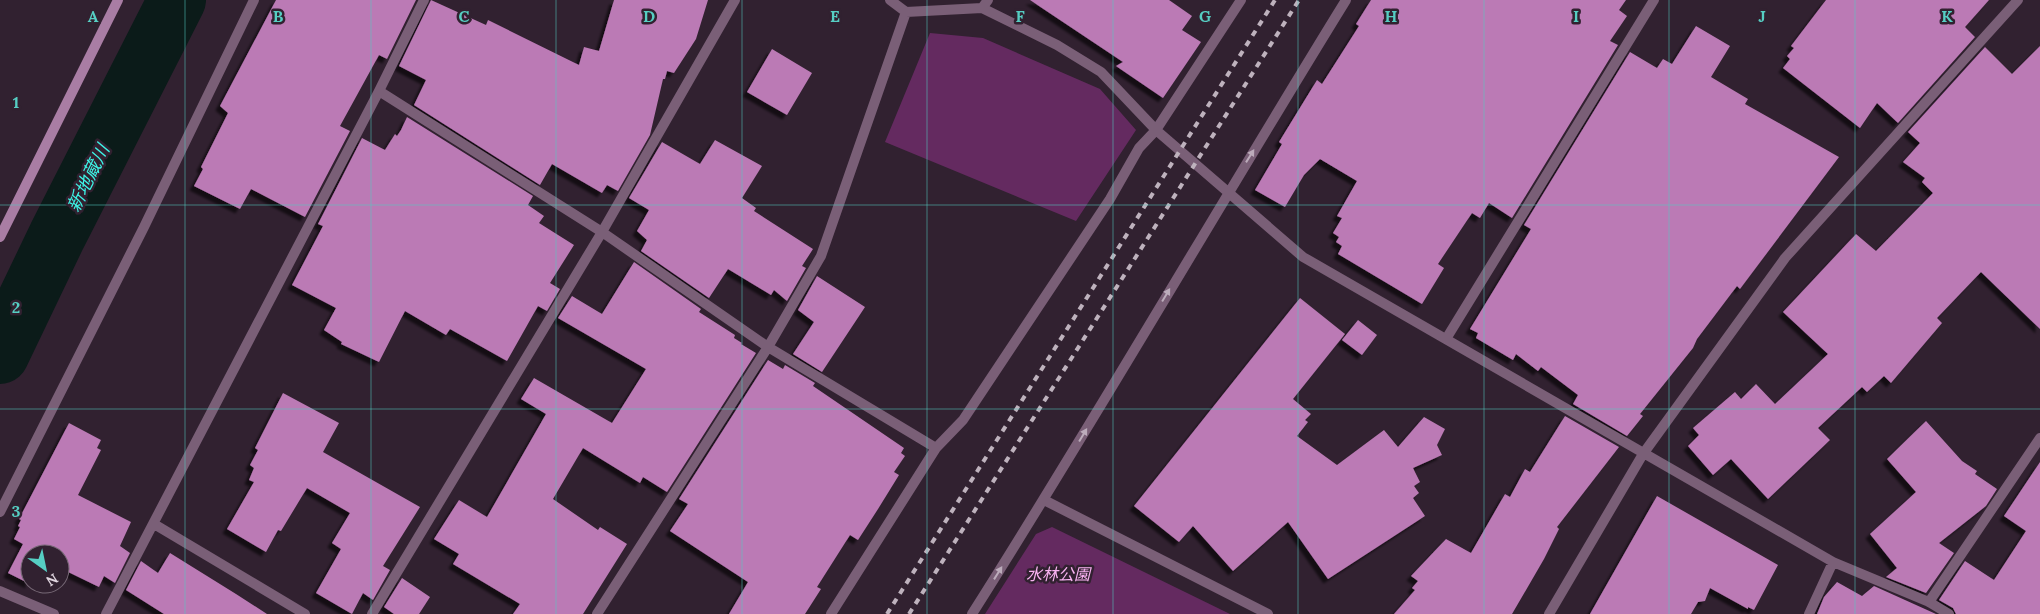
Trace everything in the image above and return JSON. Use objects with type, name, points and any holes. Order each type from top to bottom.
[{"type":"street","points":[[0,237],[118,0]]},
{"type":"street","points":[[0,512],[144,227],[254,0]]},
{"type":"street","points":[[106,614],[379,91],[424,0]]},
{"type":"street","points":[[372,614],[602,232],[735,0]]},
{"type":"street","points":[[890,0],[906,12],[985,4],[1057,45],[1101,72],[1156,130],[1303,257],[1833,562],[1929,602],[1949,614]]},
{"type":"street","points":[[830,614],[936,448],[963,420],[1110,199],[1139,148],[1156,130],[1241,0]]},
{"type":"street","points":[[972,614],[1044,500],[1228,192],[1346,0]]},
{"type":"street","points":[[1446,339],[1654,0]]},
{"type":"street","points":[[1549,614],[1643,454],[1785,258],[2018,0]]},
{"type":"street","points":[[597,614],[768,347],[821,256],[906,12]]},
{"type":"street","points":[[379,91],[602,232],[768,347],[936,448]]},
{"type":"street","points":[[1929,602],[2040,438]]},
{"type":"street","points":[[1044,500],[1268,614]]},
{"type":"street","points":[[154,524],[305,614]]},
{"type":"street","points":[[1809,614],[1833,562]]},
{"type":"street","points":[[0,591],[54,614]]},
{"type":"green space","points":[[930,33],[983,38],[1100,89],[1136,130],[1076,221],[885,142]]},
{"type":"green space","name":"水林公園","points":[[1052,527],[1230,614],[985,614],[1036,534]]},
{"type":"building","points":[[276,0],[416,0],[387,59],[379,55],[340,126],[350,131],[305,217],[251,189],[240,209],[194,186],[203,169],[201,167],[228,113],[220,106]]},
{"type":"building","points":[[431,0],[486,25],[488,20],[579,65],[584,47],[599,51],[614,0],[708,0],[696,39],[674,73],[667,71],[665,79],[663,79],[650,135],[618,191],[607,185],[602,193],[552,164],[540,185],[414,105],[426,80],[399,66]]},
{"type":"building","points":[[1030,0],[1169,0],[1192,16],[1182,30],[1201,42],[1163,98],[1116,66],[1123,62]]},
{"type":"building","points":[[1371,0],[1626,0],[1619,10],[1627,16],[1610,41],[1618,45],[1512,218],[1489,203],[1480,218],[1472,213],[1438,264],[1444,268],[1422,304],[1338,254],[1342,246],[1336,242],[1339,237],[1333,233],[1342,218],[1337,216],[1357,181],[1320,159],[1304,175],[1285,207],[1255,190],[1282,144],[1279,142],[1317,80],[1322,84],[1359,26],[1356,24]]},
{"type":"building","points":[[1826,0],[1989,0],[1965,27],[1975,37],[1898,123],[1877,103],[1860,128],[1783,68],[1790,59],[1787,56],[1794,48],[1791,46]]},
{"type":"building","points":[[1696,26],[1730,46],[1711,77],[1748,99],[1745,104],[1839,157],[1740,289],[1737,286],[1697,339],[1693,348],[1640,414],[1643,416],[1627,436],[1573,404],[1578,395],[1541,367],[1538,371],[1516,354],[1513,360],[1476,338],[1478,333],[1470,329],[1531,229],[1524,225],[1630,52],[1657,68],[1663,59],[1672,64]]},
{"type":"building","points":[[2040,46],[2040,329],[1981,272],[1937,318],[1942,323],[1891,383],[1884,376],[1867,392],[1862,387],[1818,428],[1830,440],[1768,499],[1731,459],[1713,475],[1688,446],[1699,435],[1693,428],[1735,392],[1741,399],[1756,384],[1775,404],[1828,354],[1783,312],[1856,234],[1876,251],[1933,193],[1922,182],[1925,178],[1903,162],[1920,143],[1908,132],[1985,47],[2012,74]]},
{"type":"building","points":[[772,49],[812,73],[787,115],[747,92]]},
{"type":"building","points":[[407,117],[533,196],[528,205],[544,216],[539,223],[574,245],[550,283],[560,289],[547,311],[538,306],[507,361],[450,329],[446,335],[405,311],[379,362],[341,344],[342,342],[324,330],[336,308],[292,285],[323,226],[318,224],[362,138],[385,150],[395,134],[397,136],[401,130]]},
{"type":"building","points":[[715,140],[762,166],[742,198],[756,208],[754,211],[813,249],[802,266],[806,268],[787,301],[774,290],[771,295],[728,269],[709,298],[641,251],[647,240],[637,231],[649,210],[629,198],[662,142],[700,164]]},
{"type":"building","points":[[634,262],[701,309],[699,312],[735,335],[734,338],[741,344],[756,353],[667,492],[643,477],[640,483],[583,448],[553,499],[598,530],[600,527],[627,544],[583,614],[513,614],[520,604],[453,564],[459,554],[434,539],[459,500],[487,517],[546,414],[521,399],[534,378],[612,423],[646,369],[558,318],[572,296],[602,314]]},
{"type":"building","points":[[817,276],[865,307],[822,372],[793,354],[814,322],[798,310]]},
{"type":"building","points":[[1300,298],[1345,334],[1293,399],[1311,414],[1305,420],[1308,422],[1297,436],[1337,465],[1384,430],[1398,447],[1424,417],[1445,429],[1437,445],[1442,455],[1413,468],[1420,482],[1414,486],[1419,493],[1413,498],[1425,516],[1328,579],[1288,522],[1233,571],[1193,526],[1179,542],[1134,506]]},
{"type":"building","points":[[1358,320],[1377,335],[1362,355],[1342,340]]},
{"type":"building","points":[[768,360],[783,369],[785,365],[815,383],[813,386],[904,448],[901,453],[905,456],[894,472],[899,475],[878,509],[858,540],[850,535],[817,587],[821,589],[805,614],[729,614],[748,582],[670,531],[688,504],[679,499]]},
{"type":"building","points":[[283,393],[339,423],[323,452],[420,507],[383,566],[390,570],[373,600],[363,593],[352,614],[316,593],[341,549],[332,543],[350,513],[307,488],[281,531],[278,530],[266,552],[227,529],[254,482],[249,480],[254,468],[250,465],[258,450],[255,448]]},
{"type":"building","points":[[1565,416],[1619,447],[1557,527],[1559,529],[1544,559],[1512,614],[1394,614],[1415,590],[1412,588],[1418,581],[1411,576],[1446,539],[1471,553],[1505,494],[1510,497],[1525,469],[1530,472]]},
{"type":"building","points":[[1926,421],[1962,461],[1977,471],[1975,474],[1997,489],[1986,506],[1939,543],[1954,553],[1926,593],[1886,577],[1897,568],[1870,534],[1916,492],[1887,459]]},
{"type":"building","points":[[69,423],[101,440],[97,448],[101,450],[78,495],[131,522],[120,546],[130,553],[115,583],[104,576],[99,587],[70,573],[70,544],[23,544],[14,539],[20,527],[18,526],[21,520],[19,519]]},
{"type":"building","points":[[2040,462],[2040,614],[1956,614],[1953,608],[1939,600],[1965,561],[1994,580],[2026,531],[2004,516]]},
{"type":"building","points":[[1657,496],[1778,565],[1754,610],[1748,607],[1748,609],[1710,588],[1705,601],[1698,602],[1691,614],[1590,614]]},
{"type":"building","points":[[20,550],[20,579],[8,573]]},
{"type":"building","points":[[170,553],[267,614],[164,614],[126,590],[141,561],[158,573]]},
{"type":"building","points":[[402,578],[430,597],[419,614],[394,614],[384,607]]},
{"type":"building","points":[[1837,582],[1862,596],[1874,586],[1936,614],[1817,614],[1824,597]]},
{"type":"waterway","name":"新地蔵川","points":[[0,355],[57,236],[177,0]]},
{"type":"railway","points":[[887,614],[1275,0]]},
{"type":"railway","points":[[909,614],[1299,0]]}]
